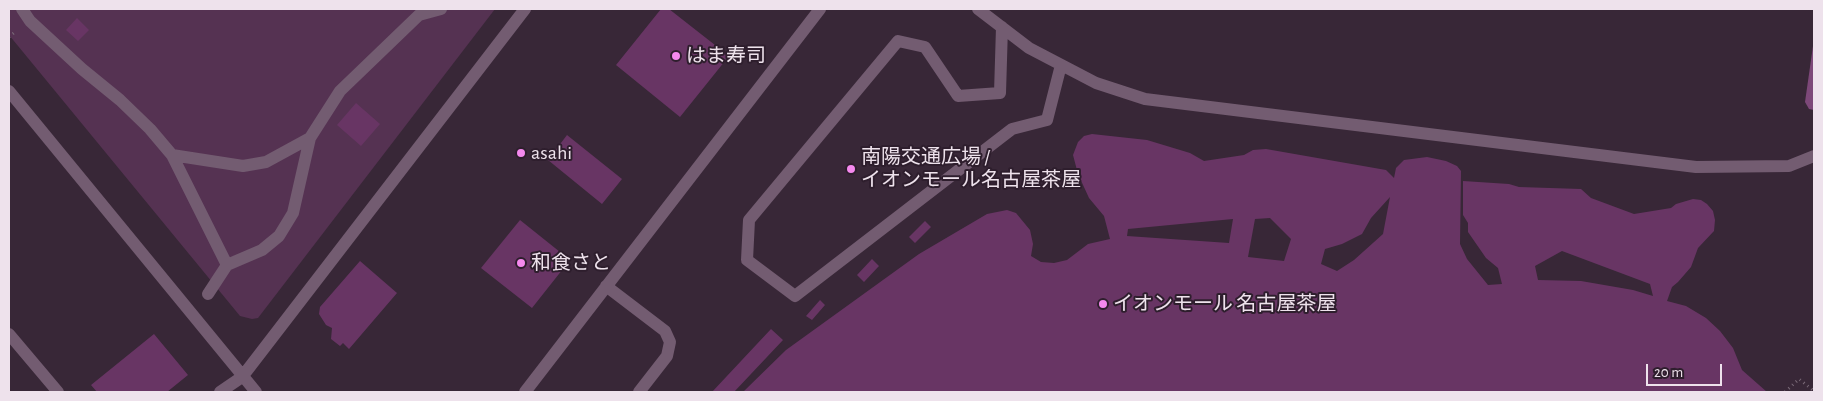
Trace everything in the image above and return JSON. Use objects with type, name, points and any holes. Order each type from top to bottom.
[{"type":"street","points":[[22,9],[30,21],[150,128],[172,155],[226,265]]},
{"type":"street","points":[[208,294],[226,265],[262,250],[279,236],[293,214],[310,138],[340,91],[419,12],[441,9]]},
{"type":"street","points":[[220,392],[242,377],[525,9]]},
{"type":"street","points":[[525,392],[820,9]]},
{"type":"street","points":[[978,9],[1030,48],[1096,83],[1145,99],[1696,167],[1789,166],[1814,156]]},
{"type":"street","points":[[1002,27],[1000,93],[958,96],[925,47],[898,41],[749,220],[746,260],[795,296],[1012,129],[1047,120],[1062,65]]},
{"type":"street","points":[[9,91],[256,392]]},
{"type":"street","points":[[172,155],[243,166],[266,162],[310,138]]},
{"type":"street","points":[[606,286],[665,332],[670,342],[667,356],[639,392]]},
{"type":"street","points":[[9,334],[58,392]]},
{"type":"path","points":[[1785,392],[1799,378],[1814,391]]},
{"type":"shaded area","points":[[9,9],[495,9],[258,318],[252,319],[240,316],[9,35]]},
{"type":"shaded area","points":[[1814,39],[1814,110],[1809,109],[1805,102]]},
{"type":"building","points":[[661,9],[669,9],[729,56],[680,117],[616,65]]},
{"type":"building","points":[[77,18],[89,30],[78,41],[66,30]]},
{"type":"building","points":[[356,103],[380,124],[361,146],[337,125]]},
{"type":"building","points":[[1092,134],[1147,140],[1190,153],[1204,161],[1244,155],[1253,150],[1266,149],[1386,170],[1394,178],[1396,168],[1404,160],[1427,157],[1446,161],[1457,166],[1461,171],[1460,244],[1467,259],[1488,285],[1502,284],[1498,268],[1486,258],[1468,232],[1468,223],[1463,215],[1463,181],[1509,184],[1519,187],[1581,189],[1591,198],[1634,214],[1671,208],[1676,204],[1693,199],[1701,200],[1713,211],[1715,220],[1714,231],[1698,248],[1691,267],[1672,287],[1667,301],[1686,306],[1706,318],[1720,331],[1733,348],[1742,370],[1767,392],[743,392],[786,350],[919,254],[987,214],[1007,210],[1016,213],[1030,230],[1033,244],[1031,256],[1041,262],[1054,263],[1067,260],[1088,244],[1110,239],[1104,216],[1089,198],[1078,174],[1073,155],[1078,142],[1084,136]],"holes":[[[1390,197],[1383,234],[1354,260],[1337,271],[1321,264],[1325,249],[1342,244],[1362,234],[1371,218]],[[1270,218],[1291,239],[1284,261],[1248,257],[1255,219]],[[1233,219],[1229,243],[1127,236],[1128,229]],[[1562,251],[1650,284],[1653,296],[1633,290],[1581,281],[1538,280],[1535,266]]]},
{"type":"building","points":[[567,135],[622,179],[602,204],[548,160]]},
{"type":"building","points":[[520,220],[570,260],[532,308],[481,268]]},
{"type":"building","points":[[925,221],[931,227],[915,243],[909,237]]},
{"type":"building","points":[[872,259],[879,266],[864,282],[857,275]]},
{"type":"building","points":[[360,261],[397,293],[349,349],[343,343],[340,346],[331,339],[332,328],[326,325],[319,314],[320,307]]},
{"type":"building","points":[[820,300],[825,305],[812,320],[806,316]]},
{"type":"building","points":[[771,329],[783,340],[734,392],[712,392]]},
{"type":"building","points":[[154,334],[188,375],[167,392],[97,392],[91,385]]},
{"type":"place","name":"はま寿司","points":[[676,56]]},
{"type":"place","name":"asahi","points":[[521,153]]},
{"type":"place","name":"南陽交通広場 / イオンモール名古屋茶屋","points":[[851,169]]},
{"type":"place","name":"和食さと","points":[[521,263]]},
{"type":"place","name":"イオンモール 名古屋茶屋","points":[[1103,304]]}]
